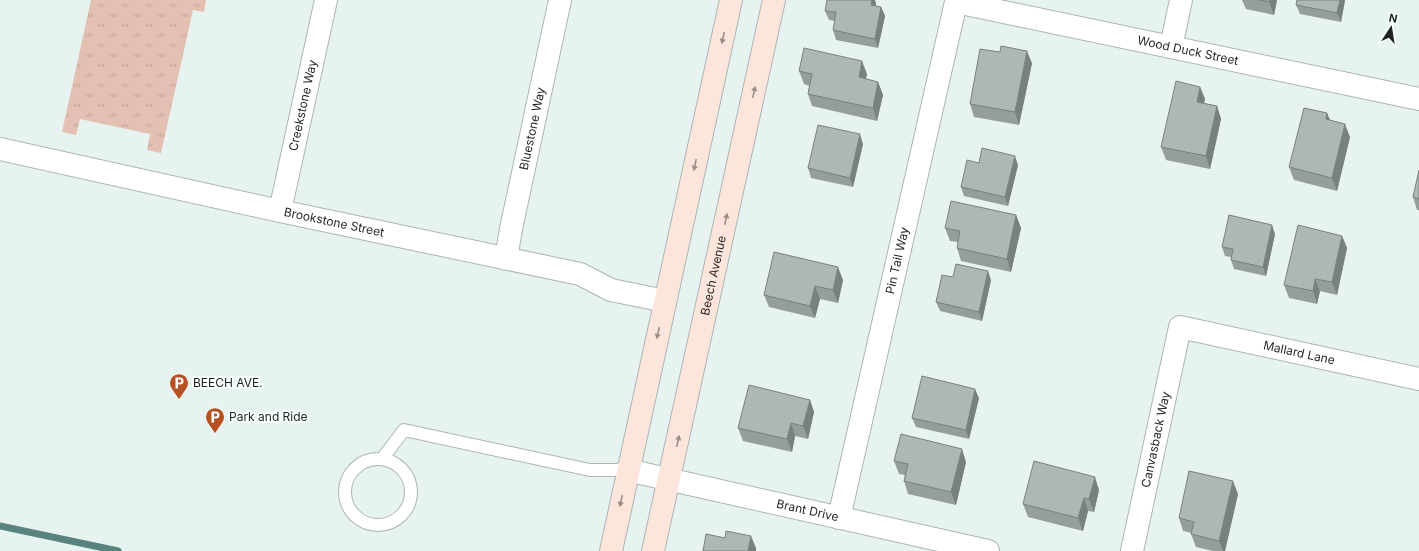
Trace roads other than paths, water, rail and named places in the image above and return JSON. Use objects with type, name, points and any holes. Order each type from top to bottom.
[{"type":"main road","points":[[611,551],[627,470],[731,0]]},
{"type":"main road","name":"Beech Avenue","points":[[653,551],[670,480],[774,0]]},
{"type":"street","name":"Creekstone Way","points":[[280,211],[326,0]]},
{"type":"street","name":"Bluestone Way","points":[[506,258],[512,222],[560,0]]},
{"type":"street","points":[[1171,47],[1182,0]]},
{"type":"street","name":"Wood Duck Street","points":[[956,2],[1419,98]]},
{"type":"street","name":"Pin Tail Way","points":[[839,518],[956,2]]},
{"type":"street","name":"Brookstone Street","points":[[0,149],[280,211],[580,274],[611,290],[665,301]]},
{"type":"street","name":"Mallard Lane","points":[[1180,327],[1419,379]]},
{"type":"street","name":"Canvasback Way","points":[[1132,551],[1180,327]]},
{"type":"street","name":"Brant Drive","points":[[627,470],[988,551]]},
{"type":"lane","points":[[382,459],[404,430],[590,470],[627,470]]},
{"type":"lane","points":[[372,459],[382,459],[393,462],[402,468],[408,477],[411,488],[411,499],[399,518],[389,523],[378,525],[367,523],[357,518],[350,510],[346,500],[345,490],[347,479],[353,470],[361,463],[372,459]]},
{"type":"waterway","points":[[0,526],[118,551]]},
{"type":"place","name":"BEECH AVE.","points":[[179,400]]},
{"type":"place","name":"Park and Ride","points":[[215,434]]}]
